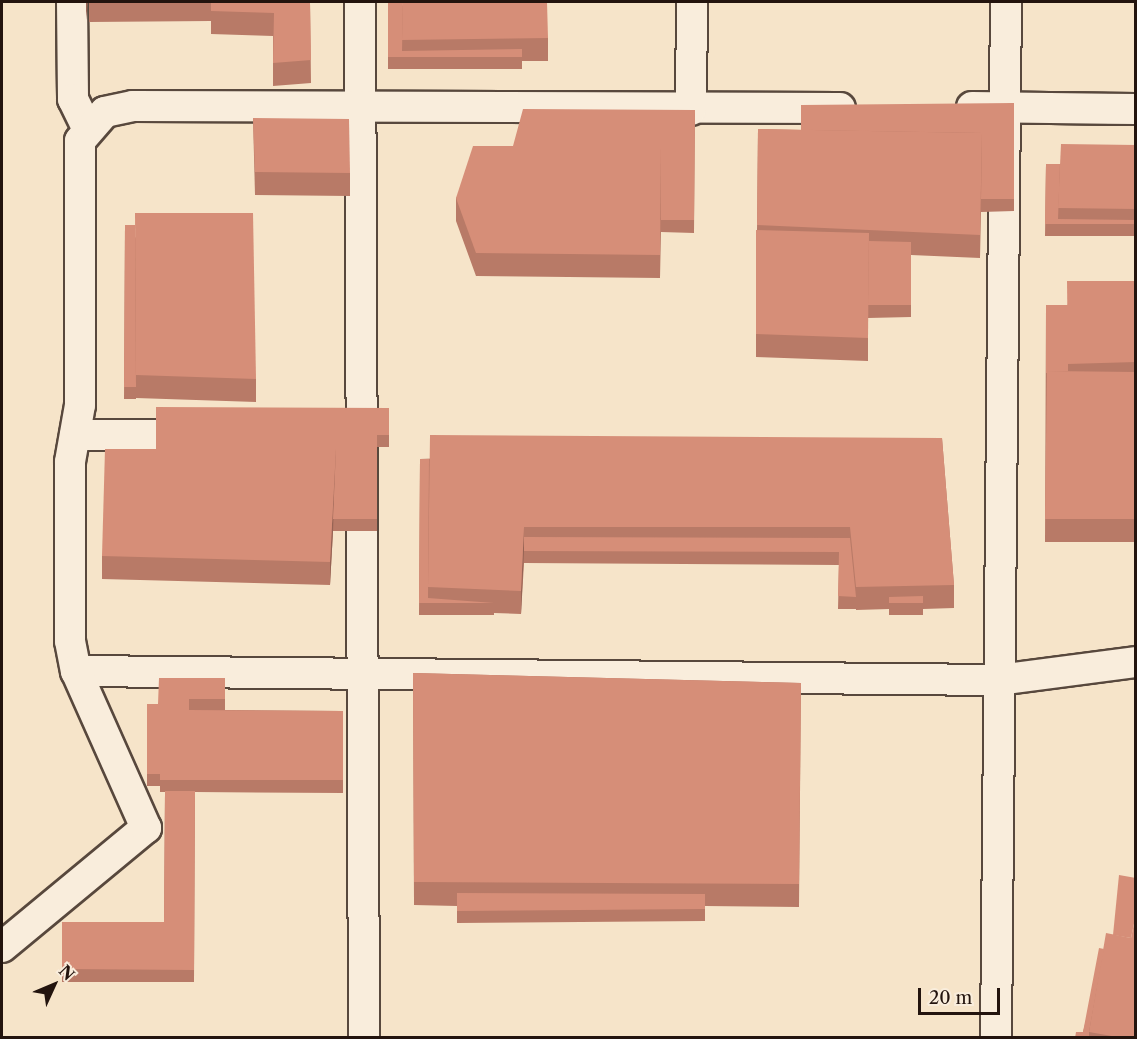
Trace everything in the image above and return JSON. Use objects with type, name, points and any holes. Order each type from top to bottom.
[{"type":"street","points":[[72,2],[73,99],[87,128]]},
{"type":"street","points":[[360,2],[364,1038]]},
{"type":"street","points":[[691,110],[692,2]]},
{"type":"street","points":[[996,1038],[1006,2]]},
{"type":"street","points":[[2,947],[146,828],[76,670],[70,641],[70,462],[80,405],[80,141],[87,128],[105,112],[133,106],[691,110],[866,108]]},
{"type":"street","points":[[947,107],[1136,109]]},
{"type":"street","points":[[75,435],[230,435]]},
{"type":"street","points":[[326,435],[362,435]]},
{"type":"street","points":[[76,670],[363,676],[999,680],[1136,662]]},
{"type":"building","points":[[211,2],[310,2],[311,60],[273,63],[274,13],[211,11]]},
{"type":"building","points":[[388,2],[403,2],[402,51],[522,49],[522,57],[388,57]]},
{"type":"building","points":[[403,2],[547,2],[548,38],[402,40]]},
{"type":"building","points":[[1014,103],[1014,199],[981,199],[982,133],[801,130],[801,105]]},
{"type":"building","points":[[523,109],[695,110],[694,220],[661,220],[661,146],[513,146]]},
{"type":"building","points":[[253,118],[349,119],[350,173],[255,172]]},
{"type":"building","points":[[758,129],[982,133],[980,235],[757,225]]},
{"type":"building","points":[[1061,144],[1136,145],[1136,209],[1058,208]]},
{"type":"building","points":[[473,146],[661,146],[660,255],[476,253],[456,198]]},
{"type":"building","points":[[1046,164],[1060,164],[1058,219],[1136,220],[1136,224],[1045,224]]},
{"type":"building","points":[[135,213],[253,213],[256,379],[136,375]]},
{"type":"building","points":[[125,225],[135,225],[136,387],[124,387]]},
{"type":"building","points":[[756,230],[869,233],[868,338],[756,334]]},
{"type":"building","points":[[869,241],[911,242],[911,305],[868,305]]},
{"type":"building","points":[[1067,281],[1136,281],[1136,362],[1068,364]]},
{"type":"building","points":[[1046,305],[1068,305],[1068,371],[1047,371],[1046,373]]},
{"type":"building","points":[[1047,371],[1136,372],[1136,519],[1045,519]]},
{"type":"building","points":[[156,407],[389,408],[389,435],[377,435],[377,519],[333,519],[336,449],[156,449]]},
{"type":"building","points":[[430,435],[942,438],[954,585],[856,587],[850,527],[524,527],[521,591],[428,587]]},
{"type":"building","points":[[105,449],[336,449],[330,562],[102,556]]},
{"type":"building","points":[[420,459],[429,459],[428,598],[494,603],[419,603]]},
{"type":"building","points":[[524,537],[850,538],[856,597],[838,596],[839,552],[524,551]]},
{"type":"building","points":[[923,596],[923,603],[889,603],[889,597]]},
{"type":"building","points":[[413,673],[801,683],[799,884],[414,882]]},
{"type":"building","points":[[159,678],[225,678],[225,699],[189,699],[189,710],[343,711],[343,780],[160,780],[160,774],[147,774],[147,704],[158,704]]},
{"type":"building","points":[[165,791],[195,791],[194,970],[62,969],[62,922],[164,922]]},
{"type":"building","points":[[1119,875],[1136,878],[1136,914],[1131,938],[1113,935]]},
{"type":"building","points":[[457,893],[705,894],[705,909],[457,911]]},
{"type":"building","points":[[1136,914],[1136,1038],[1089,1032],[1106,933],[1131,938]]},
{"type":"building","points":[[1099,948],[1104,949],[1089,1038],[1075,1038],[1076,1032],[1083,1032]]}]
